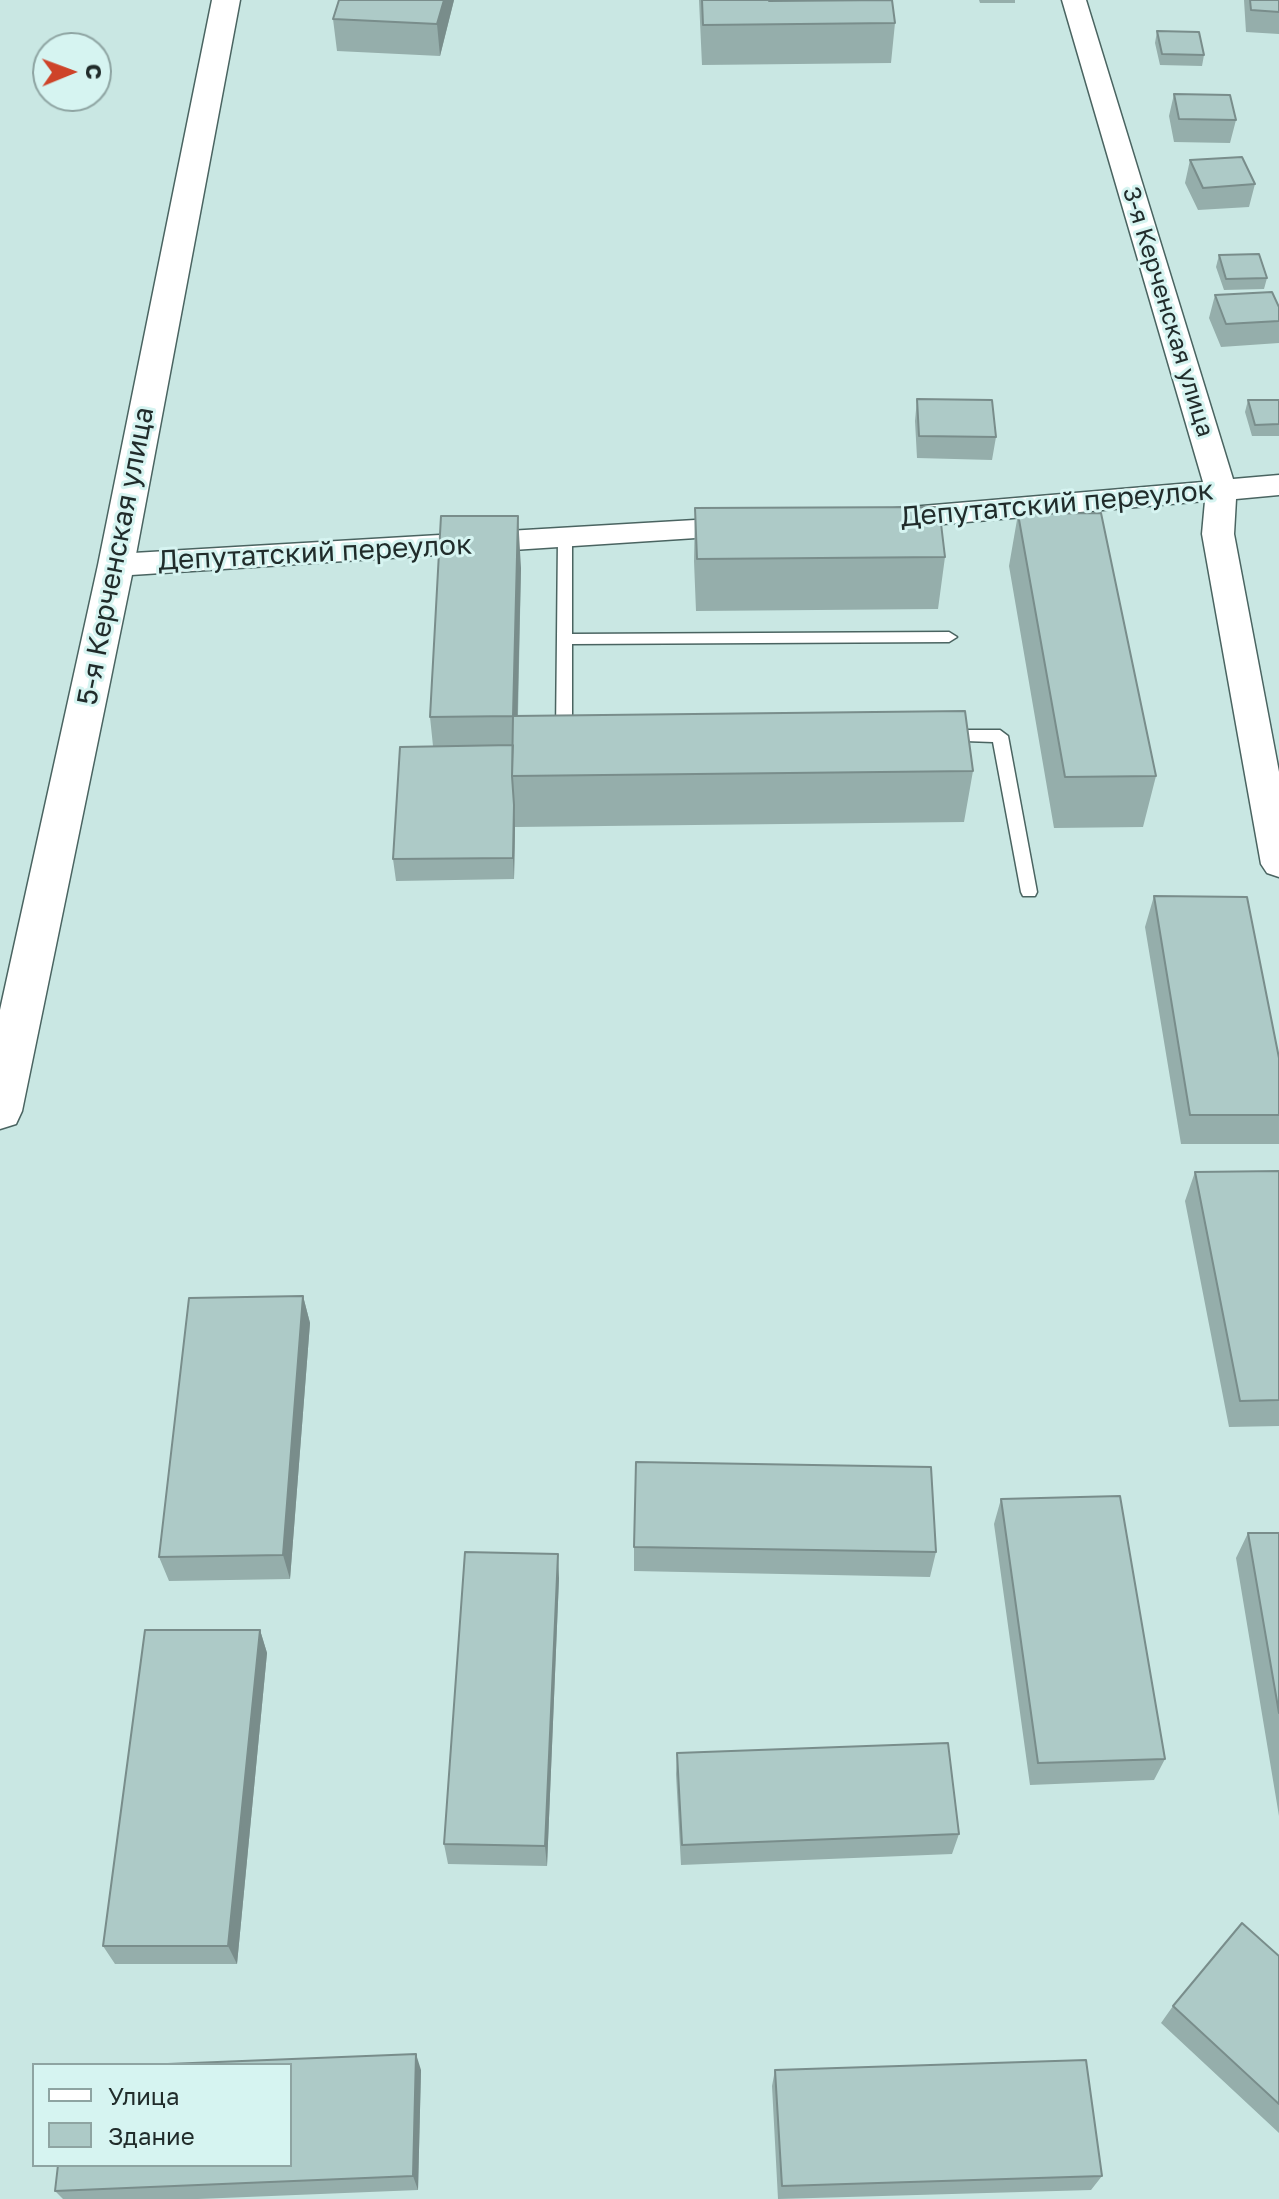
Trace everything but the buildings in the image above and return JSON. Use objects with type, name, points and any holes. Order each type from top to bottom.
[{"type":"main road","name":"5-я Керченская улица","points":[[0,1111],[116,565],[226,0]]},
{"type":"street","name":"3-я Керченская улица","points":[[1074,0],[1221,490],[1218,534],[1279,864]]},
{"type":"street","name":"Депутатский переулок","points":[[864,520],[958,515],[1279,485]]},
{"type":"street","name":"Депутатский переулок","points":[[116,565],[770,526]]},
{"type":"lane","points":[[565,538],[564,734],[580,734]]},
{"type":"lane","points":[[565,639],[949,637]]},
{"type":"lane","points":[[922,736],[1000,736],[1029,892]]}]
